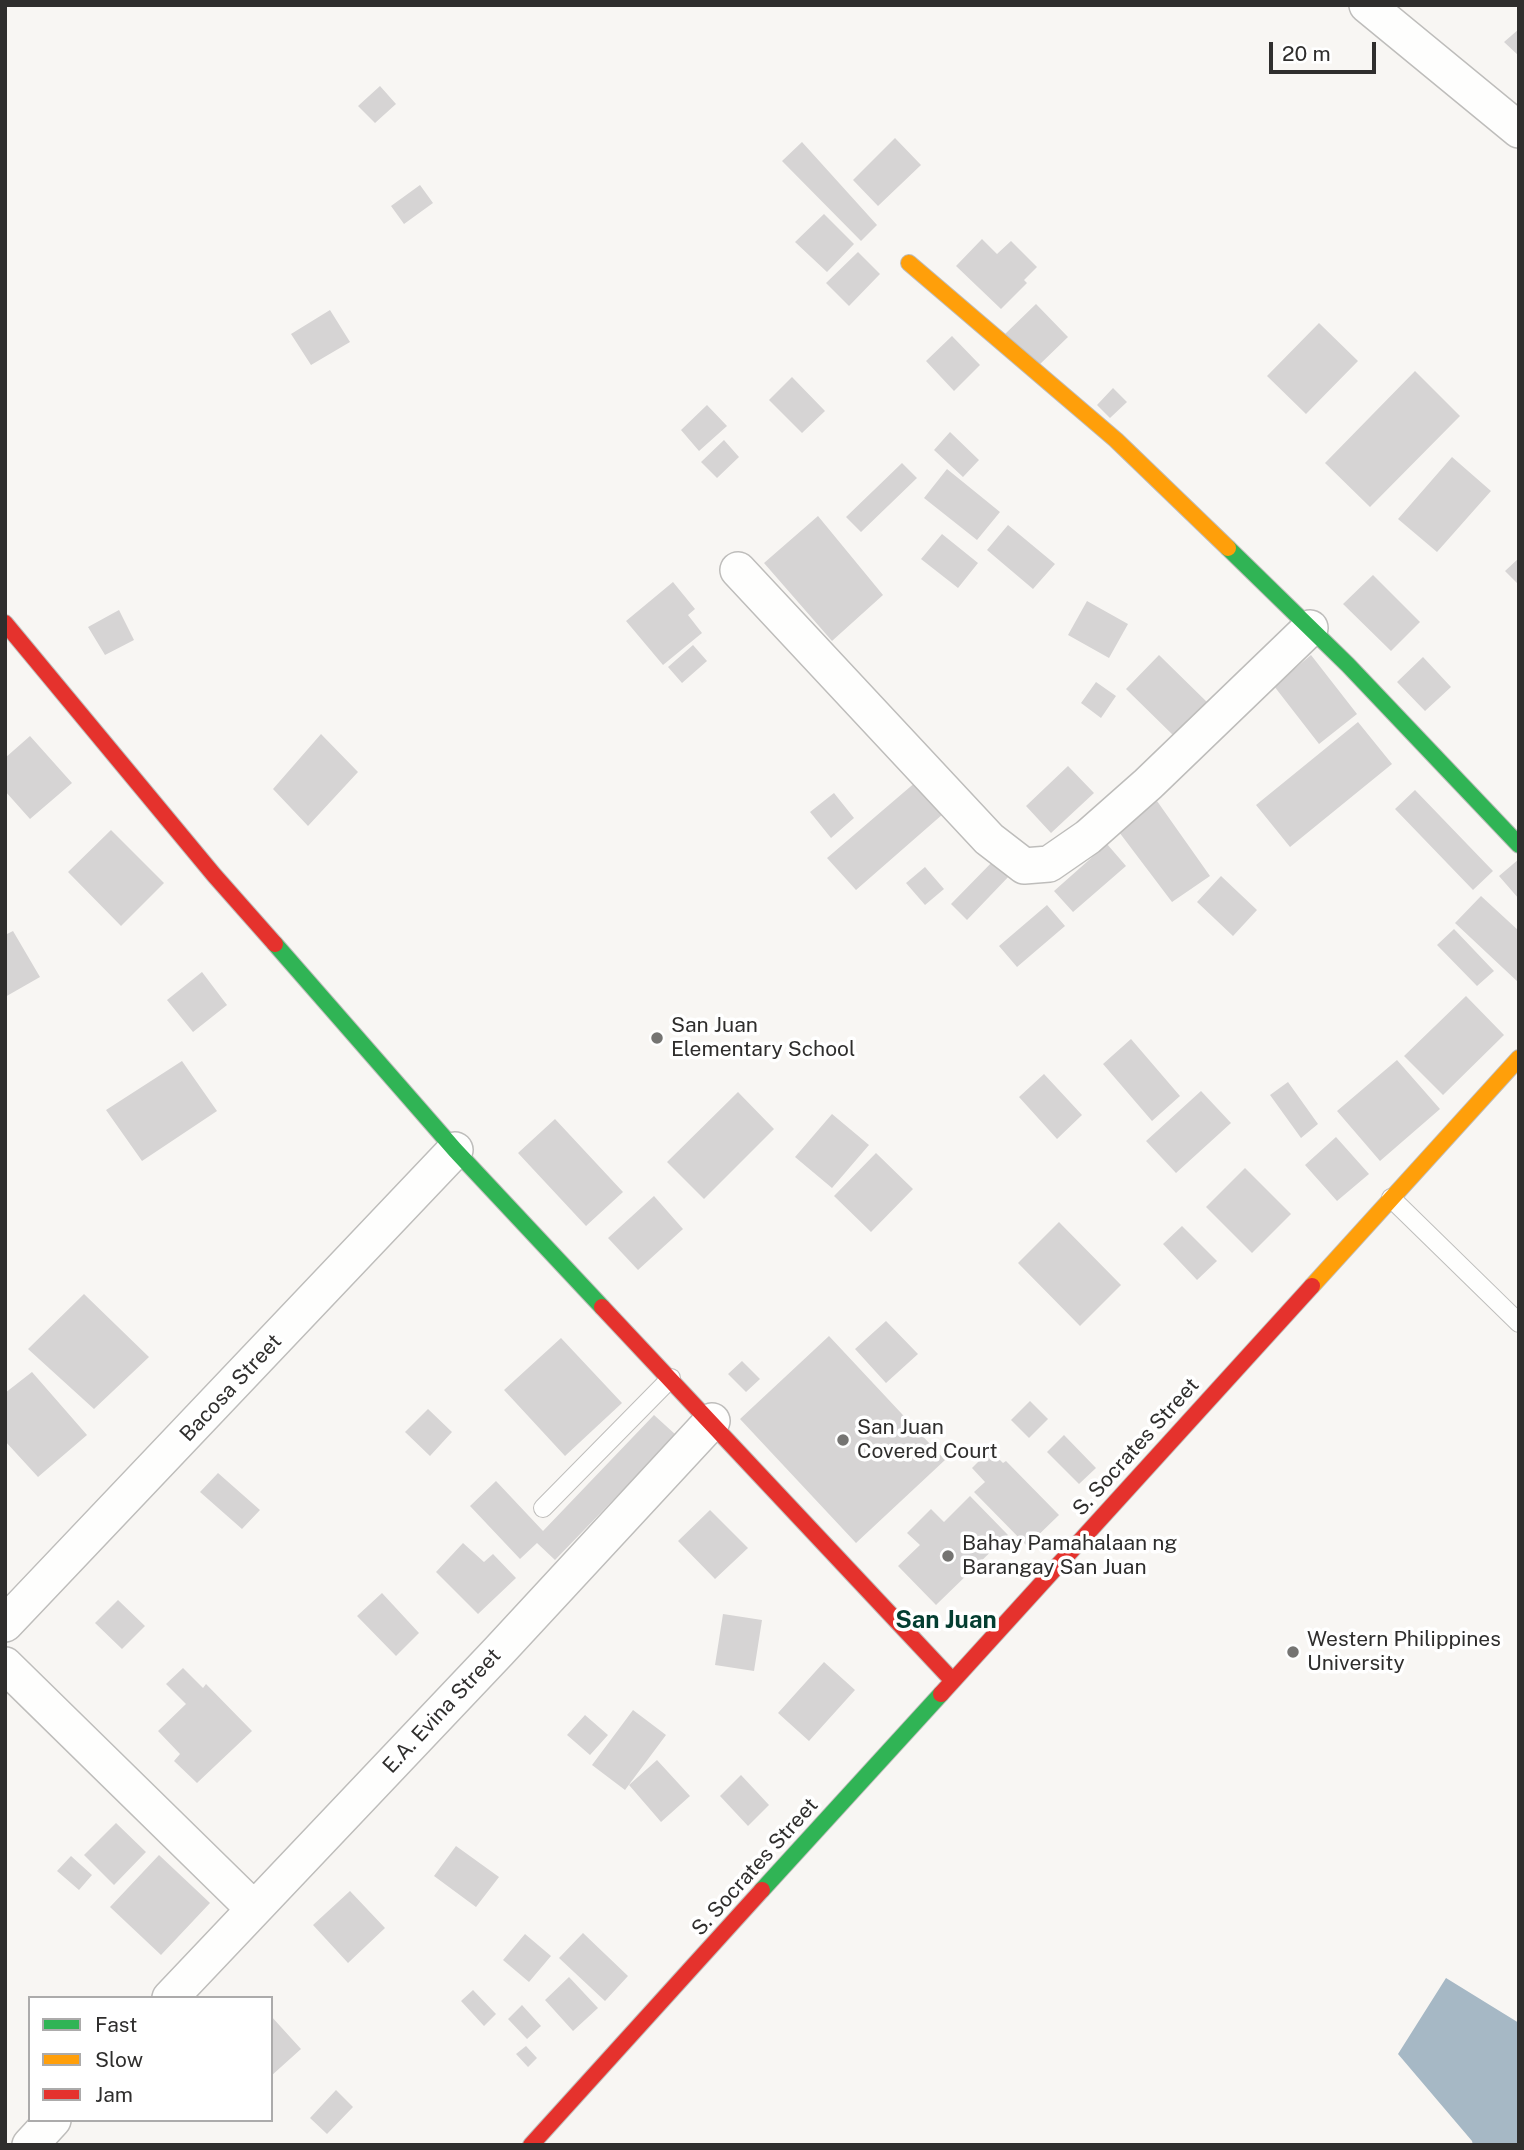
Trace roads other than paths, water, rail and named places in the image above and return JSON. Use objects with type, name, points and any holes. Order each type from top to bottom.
[{"type":"street","points":[[1367,5],[1519,130]]},
{"type":"street","points":[[909,263],[1116,440],[1348,665],[1519,845]]},
{"type":"street","points":[[738,570],[989,839],[1024,866],[1049,864],[1088,837],[1148,784],[1310,628]]},
{"type":"street","points":[[5,623],[214,875],[455,1150],[953,1681]]},
{"type":"street","name":"S. Socrates Street","points":[[531,2145],[1519,1058]]},
{"type":"street","name":"Bacosa Street","points":[[5,1624],[455,1150]]},
{"type":"street","name":"E.A. Evina Street","points":[[172,1996],[712,1421]]},
{"type":"street","points":[[5,1665],[254,1909]]},
{"type":"street","points":[[30,2145],[51,2122]]},
{"type":"lane","points":[[1391,1198],[1519,1323]]},
{"type":"lane","points":[[543,1508],[671,1378]]},
{"type":"water","points":[[1446,1978],[1519,2023],[1519,2145],[1473,2145],[1398,2054]]},
{"type":"place","name":"San Juan Elementary School","points":[[657,1038]]},
{"type":"place","name":"San Juan Covered Court","points":[[843,1440]]},
{"type":"place","name":"Bahay Pamahalaan ng Barangay San Juan","points":[[948,1556]]},
{"type":"place","name":"Western Philippines University","points":[[1293,1652]]},
{"type":"district","name":"San Juan","points":[[946,1621]]}]
